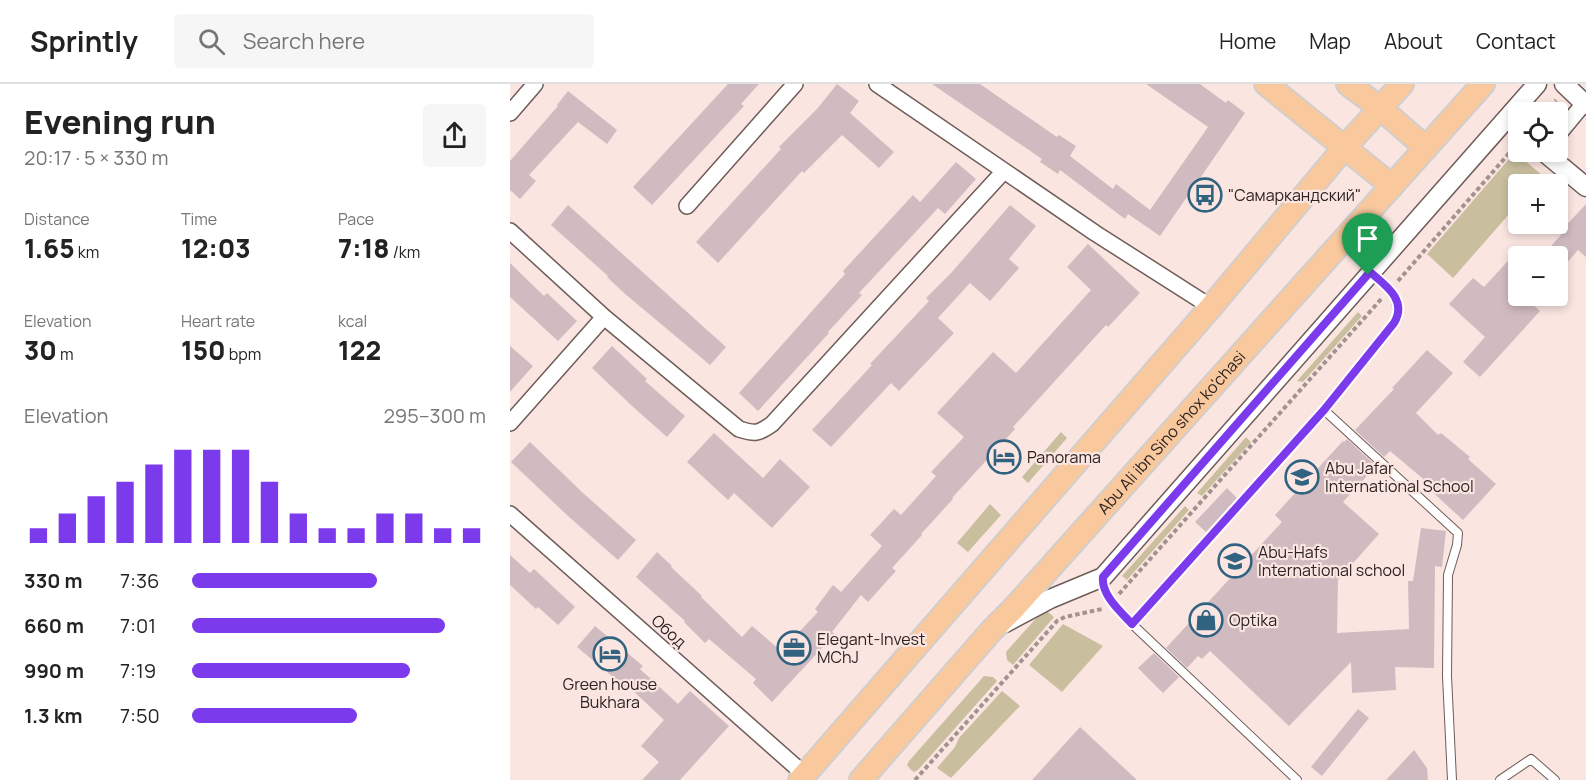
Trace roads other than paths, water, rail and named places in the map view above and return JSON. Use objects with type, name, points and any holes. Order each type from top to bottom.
[{"type":"main road","points":[[1266,84],[1392,186]]},
{"type":"main road","points":[[1348,84],[1426,148]]},
{"type":"main road","points":[[803,778],[1402,84]]},
{"type":"main road","name":"Abu Ali ibn Sino shox ko'chasi","points":[[861,780],[992,630],[1483,84]]},
{"type":"street","points":[[510,113],[535,84]]},
{"type":"street","points":[[687,206],[795,84]]},
{"type":"street","points":[[877,84],[1095,233],[1211,307]]},
{"type":"street","points":[[1527,102],[1538,84]]},
{"type":"street","points":[[1564,84],[1585,103],[1568,123]]},
{"type":"street","points":[[992,630],[1050,599],[1103,577],[1370,272],[1508,129]]},
{"type":"street","points":[[1556,162],[1586,187]]},
{"type":"street","points":[[510,231],[604,317],[738,429],[760,433],[772,424],[1004,171]]},
{"type":"street","points":[[510,423],[604,317]]},
{"type":"street","name":"Обод","points":[[510,514],[803,778]]},
{"type":"lane","points":[[1132,624],[1324,410],[1397,319],[1396,298],[1370,272]]},
{"type":"lane","points":[[1324,410],[1458,533],[1457,545],[1448,575],[1447,676],[1452,780]]},
{"type":"lane","points":[[1103,577],[1108,596],[1132,624],[1297,780]]},
{"type":"lane","points":[[1500,780],[1531,759],[1555,780]]},
{"type":"place","name":"\"Самаркандский\"","points":[[1205,195]]},
{"type":"place","name":"Panorama","points":[[1004,457]]},
{"type":"place","name":"Abu Jafar International School","points":[[1302,477]]},
{"type":"place","name":"Abu-Hafs International school","points":[[1235,561]]},
{"type":"place","name":"Optika","points":[[1206,620]]},
{"type":"place","name":"Elegant-Invest MChJ","points":[[794,648]]},
{"type":"place","name":"Green house Bukhara","points":[[610,654]]}]
